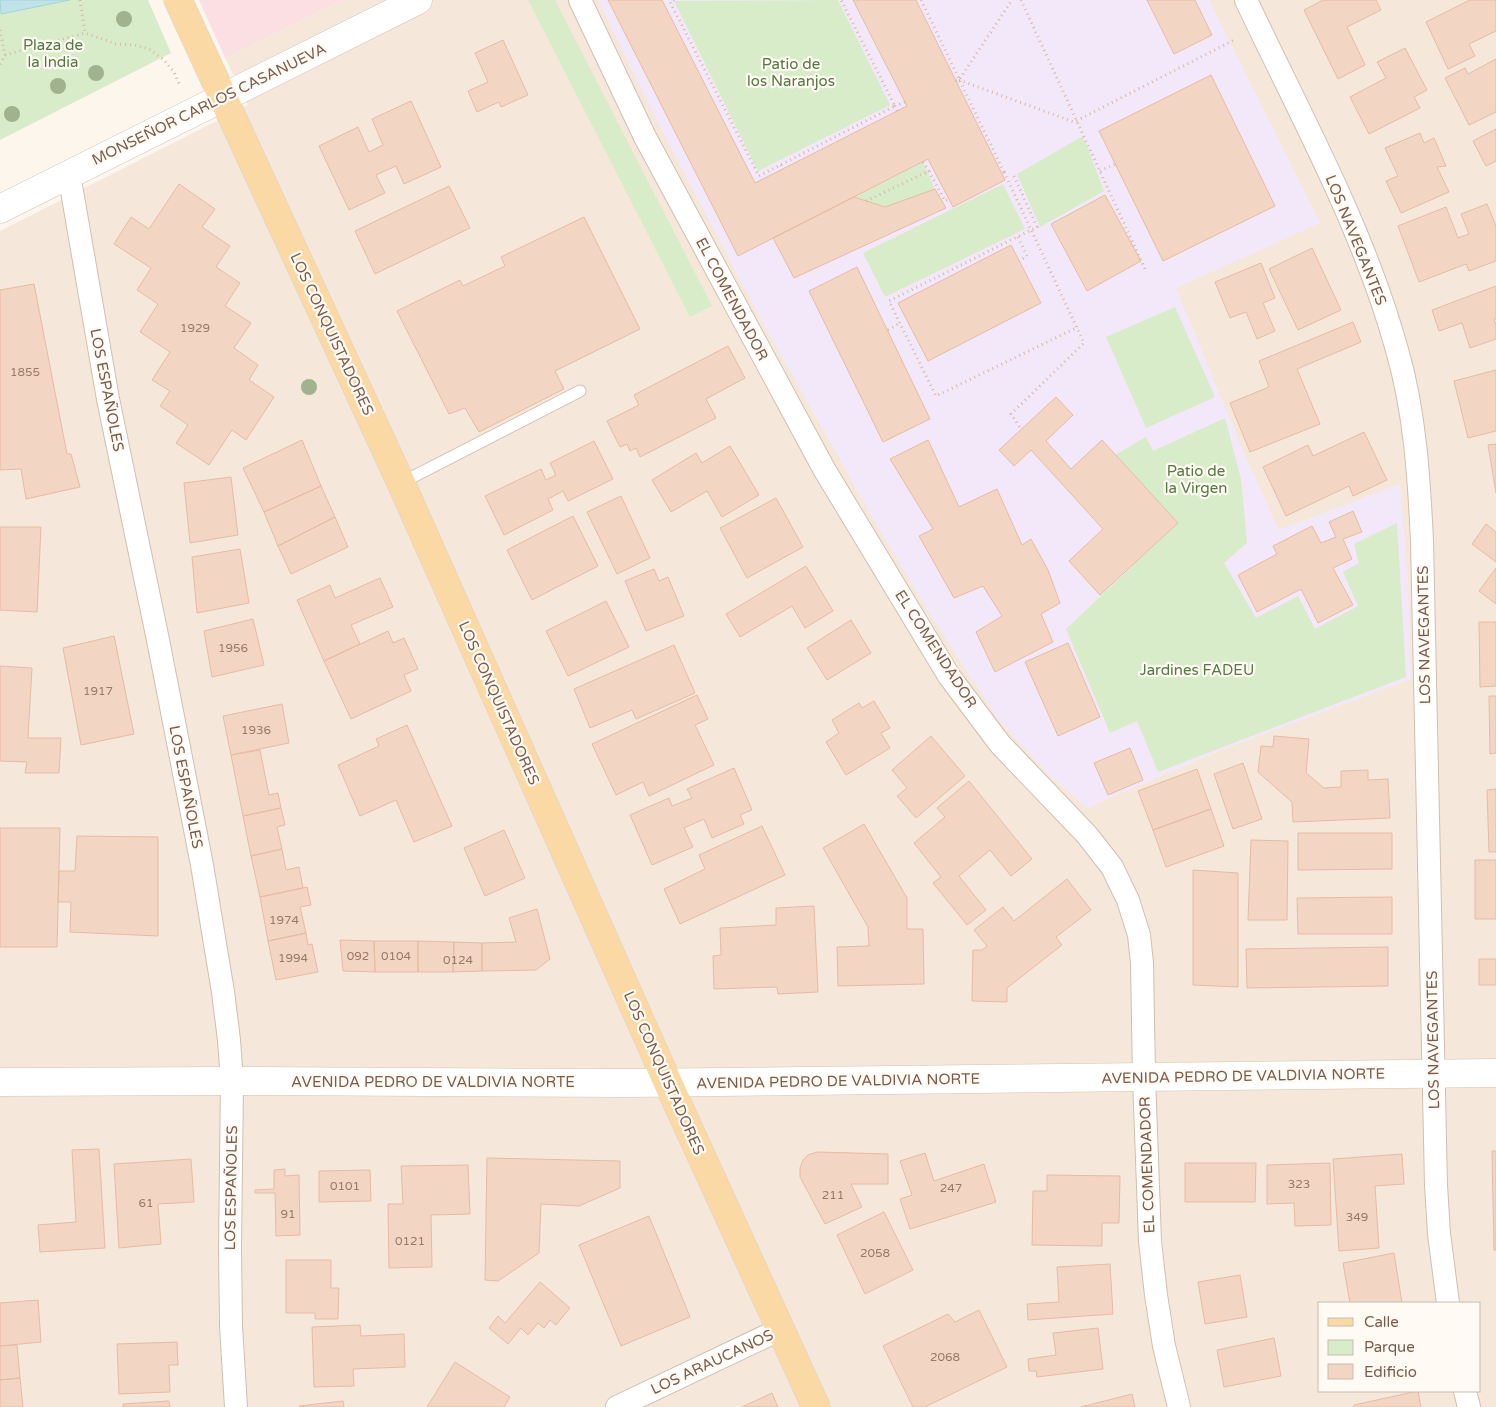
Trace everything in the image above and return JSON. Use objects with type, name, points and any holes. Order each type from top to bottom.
[{"type":"main road","name":"LOS CONQUISTADORES","points":[[178,0],[401,483],[668,1083],[816,1407]]},
{"type":"street","name":"MONSEÑOR CARLOS CASANUEVA","points":[[0,209],[418,0]]},
{"type":"street","name":"EL COMENDADOR","points":[[580,0],[644,137],[824,469],[949,676],[1000,744],[1087,835],[1112,867],[1128,900],[1139,935],[1142,963],[1150,1240],[1164,1346],[1179,1407]]},
{"type":"street","name":"LOS NAVEGANTES","points":[[1246,0],[1337,189],[1361,245],[1398,351],[1410,409],[1416,455],[1422,541],[1436,1185],[1440,1244],[1448,1302]]},
{"type":"street","name":"LOS ESPAÑOLES","points":[[69,174],[108,400],[202,865],[223,992],[232,1081],[230,1258],[231,1326],[236,1407]]},
{"type":"street","name":"AVENIDA PEDRO DE VALDIVIA NORTE","points":[[0,1082],[668,1083],[1496,1073]]},
{"type":"street","name":"LOS ARAUCANOS","points":[[617,1407],[781,1329]]},
{"type":"street","points":[[1465,1392],[1469,1407]]},
{"type":"lane","points":[[401,483],[580,391]]},
{"type":"path","points":[[80,0],[85,33]]},
{"type":"path","points":[[674,0],[670,2],[759,176],[905,102]]},
{"type":"path","points":[[841,0],[897,111]]},
{"type":"path","points":[[921,0],[1032,230],[1084,343],[1012,414],[1021,429]]},
{"type":"path","points":[[958,80],[1012,0]]},
{"type":"path","points":[[1021,0],[1145,269]]},
{"type":"path","points":[[958,80],[1074,122],[1258,27]]},
{"type":"path","points":[[0,30],[5,55],[0,65]]},
{"type":"path","points":[[5,55],[85,33],[116,44],[135,44],[149,49],[163,59],[174,72],[192,113]]},
{"type":"path","points":[[716,106],[721,103]]},
{"type":"path","points":[[923,162],[945,201],[949,199]]},
{"type":"path","points":[[1100,171],[1116,164]]},
{"type":"path","points":[[781,165],[783,169]]},
{"type":"path","points":[[866,201],[929,171]]},
{"type":"path","points":[[1014,176],[1037,227],[888,301],[936,396],[1078,327]]},
{"type":"path","points":[[1018,237],[1027,256],[1019,261]]},
{"type":"path","points":[[888,330],[900,323]]},
{"type":"shaded area","points":[[199,0],[342,0],[225,58]]},
{"type":"shaded area","points":[[342,0],[1496,0],[1496,1407],[0,1407],[0,231],[248,105],[225,58]]},
{"type":"shaded area","points":[[598,0],[1209,0],[1320,223],[1176,288],[1245,456],[1279,530],[1400,484],[1408,579],[1411,679],[1224,749],[1087,808],[1048,774],[1000,722],[928,611],[875,522],[763,323],[662,131]]},
{"type":"green space","name":"Plaza de la India","points":[[0,0],[148,0],[171,53],[0,140]]},
{"type":"green space","points":[[528,0],[555,0],[712,306],[690,317]]},
{"type":"green space","name":"Patio de los Naranjos","points":[[838,0],[890,105],[758,171],[674,1]]},
{"type":"green space","points":[[1083,136],[1104,191],[1040,227],[1017,174]]},
{"type":"green space","points":[[923,162],[935,189],[885,207],[854,197]]},
{"type":"green space","points":[[1003,184],[1025,229],[885,297],[863,253]]},
{"type":"green space","points":[[1175,307],[1215,397],[1146,428],[1106,337]]},
{"type":"green space","name":"Jardines FADEU","points":[[1225,418],[1241,479],[1247,543],[1224,563],[1256,618],[1298,596],[1315,629],[1358,606],[1343,572],[1359,563],[1354,544],[1397,523],[1406,677],[1158,772],[1137,721],[1110,733],[1066,629],[1178,523],[1115,455],[1146,437],[1153,451]]},
{"type":"water","points":[[0,0],[70,0],[1,14]]},
{"type":"building","points":[[608,0],[662,0],[755,183],[907,106],[853,0],[916,0],[1005,180],[953,207],[928,159],[738,256]]},
{"type":"building","points":[[1147,0],[1195,0],[1212,35],[1174,54]]},
{"type":"building","points":[[1323,0],[1376,0],[1381,10],[1347,27],[1365,65],[1338,79],[1304,10]]},
{"type":"building","points":[[1470,0],[1496,0],[1496,31],[1469,44],[1475,56],[1448,69],[1426,22]]},
{"type":"building","points":[[503,40],[528,95],[501,107],[499,102],[477,112],[468,91],[488,82],[475,53]]},
{"type":"building","points":[[1405,48],[1427,90],[1414,97],[1420,108],[1369,134],[1350,97],[1386,78],[1377,62]]},
{"type":"building","points":[[1496,59],[1496,112],[1469,125],[1445,78],[1465,68],[1468,74]]},
{"type":"building","points":[[1211,75],[1275,206],[1163,261],[1099,131]]},
{"type":"building","points":[[411,101],[441,167],[404,184],[396,166],[376,175],[385,193],[349,210],[319,146],[358,127],[369,152],[383,145],[372,119]]},
{"type":"building","points":[[1496,129],[1496,161],[1486,166],[1473,141]]},
{"type":"building","points":[[1420,133],[1424,143],[1434,138],[1446,166],[1437,167],[1449,192],[1401,213],[1386,181],[1398,176],[1385,148]]},
{"type":"building","points":[[179,184],[215,209],[202,227],[230,246],[216,267],[240,283],[225,306],[251,323],[234,348],[258,365],[249,380],[274,397],[246,440],[232,430],[209,465],[176,443],[188,425],[160,406],[170,391],[152,380],[170,352],[140,332],[158,304],[137,290],[151,268],[114,244],[131,217],[149,229]]},
{"type":"building","points":[[449,186],[470,228],[375,274],[355,231]]},
{"type":"building","points":[[935,189],[946,208],[794,278],[773,238],[854,197],[885,207]]},
{"type":"building","points":[[1105,195],[1141,261],[1087,291],[1051,224]]},
{"type":"building","points":[[1487,204],[1496,226],[1496,261],[1469,271],[1466,264],[1419,282],[1398,226],[1446,207],[1458,238],[1469,234],[1461,214]]},
{"type":"building","points":[[584,217],[640,329],[555,371],[564,389],[479,432],[465,408],[449,414],[397,311],[460,280],[463,286],[505,266],[501,257]]},
{"type":"building","points":[[1011,245],[1041,303],[928,361],[898,303]]},
{"type":"building","points":[[1312,248],[1341,310],[1298,330],[1269,269]]},
{"type":"building","points":[[1261,263],[1275,298],[1263,303],[1275,331],[1257,339],[1246,312],[1230,318],[1215,282]]},
{"type":"building","points":[[857,267],[930,419],[883,442],[809,291]]},
{"type":"building","points":[[34,284],[67,454],[71,454],[80,487],[26,499],[21,469],[0,470],[0,290]]},
{"type":"building","points":[[1496,286],[1496,319],[1494,319],[1496,339],[1470,348],[1462,323],[1439,331],[1432,310]]},
{"type":"building","points":[[1353,322],[1361,342],[1297,369],[1320,424],[1250,452],[1230,403],[1269,387],[1259,361]]},
{"type":"building","points":[[728,346],[745,378],[706,399],[716,418],[640,457],[636,448],[630,451],[627,444],[620,447],[607,421],[639,405],[634,395]]},
{"type":"building","points":[[1496,370],[1496,431],[1468,438],[1454,381]]},
{"type":"building","points":[[1056,397],[1073,415],[1046,441],[1071,469],[1102,440],[1178,523],[1100,595],[1069,561],[1103,529],[1031,450],[1014,466],[999,450]]},
{"type":"building","points":[[1364,432],[1387,480],[1353,496],[1349,486],[1286,516],[1263,467],[1308,445],[1313,456]]},
{"type":"building","points":[[302,440],[321,486],[264,512],[243,468]]},
{"type":"building","points":[[928,440],[959,507],[997,489],[1022,545],[1031,539],[1048,570],[1060,603],[1041,614],[1053,642],[995,672],[976,632],[1002,616],[983,586],[954,598],[919,536],[933,529],[890,459]]},
{"type":"building","points":[[594,441],[613,479],[568,501],[563,491],[548,499],[553,510],[504,535],[485,496],[541,469],[546,480],[556,475],[550,463]]},
{"type":"building","points":[[1496,444],[1496,493],[1488,445]]},
{"type":"building","points":[[730,446],[759,495],[722,517],[707,491],[671,512],[652,480],[696,453],[702,463]]},
{"type":"building","points":[[231,477],[238,535],[190,543],[184,483]]},
{"type":"building","points":[[321,486],[335,517],[278,546],[264,512]]},
{"type":"building","points":[[621,496],[650,558],[617,574],[587,512]]},
{"type":"building","points":[[776,498],[803,547],[747,578],[720,528]]},
{"type":"building","points":[[1353,511],[1362,532],[1343,539],[1352,559],[1333,568],[1353,605],[1318,623],[1301,589],[1257,612],[1238,575],[1277,554],[1273,546],[1312,526],[1321,543],[1336,537],[1329,522]]},
{"type":"building","points":[[573,516],[598,566],[532,600],[507,550]]},
{"type":"building","points":[[335,517],[348,547],[291,574],[278,546]]},
{"type":"building","points":[[1486,524],[1496,532],[1496,562],[1472,544]]},
{"type":"building","points":[[0,527],[41,527],[37,612],[0,610]]},
{"type":"building","points":[[240,549],[249,603],[197,613],[192,557]]},
{"type":"building","points":[[806,566],[833,611],[805,628],[792,606],[740,637],[726,614]]},
{"type":"building","points":[[1496,568],[1496,604],[1479,591]]},
{"type":"building","points":[[654,569],[659,581],[668,577],[684,616],[646,631],[625,581]]},
{"type":"building","points":[[380,578],[393,607],[351,625],[360,644],[324,661],[297,600],[330,585],[335,598]]},
{"type":"building","points":[[606,601],[629,647],[568,676],[546,631]]},
{"type":"building","points":[[253,619],[264,665],[212,677],[204,631]]},
{"type":"building","points":[[851,620],[871,653],[827,680],[807,648]]},
{"type":"building","points":[[1479,622],[1496,622],[1496,686],[1480,687]]},
{"type":"building","points":[[388,631],[393,643],[404,638],[418,669],[404,675],[411,691],[351,719],[324,661]]},
{"type":"building","points":[[114,636],[134,734],[81,745],[63,648]]},
{"type":"building","points":[[1068,643],[1100,717],[1058,736],[1025,662]]},
{"type":"building","points":[[674,645],[695,693],[636,719],[632,710],[590,728],[574,689]]},
{"type":"building","points":[[0,666],[32,668],[28,738],[61,738],[59,773],[25,773],[27,762],[0,761]]},
{"type":"building","points":[[697,695],[708,719],[695,725],[714,765],[649,796],[643,782],[616,795],[592,744]]},
{"type":"building","points":[[1489,696],[1496,696],[1496,753],[1490,754]]},
{"type":"building","points":[[874,701],[890,728],[881,733],[890,748],[846,775],[826,742],[839,733],[832,720],[859,703],[862,708]]},
{"type":"building","points":[[282,704],[289,743],[231,755],[223,716]]},
{"type":"building","points":[[407,725],[452,826],[414,842],[396,800],[360,816],[338,765],[379,746],[376,739]]},
{"type":"building","points":[[931,736],[965,776],[916,818],[897,796],[907,788],[892,770]]},
{"type":"building","points":[[1274,736],[1309,739],[1306,773],[1324,788],[1341,787],[1341,771],[1368,770],[1368,780],[1388,779],[1390,818],[1293,822],[1292,802],[1258,772],[1261,746],[1273,747]]},
{"type":"building","points":[[1130,748],[1143,780],[1108,795],[1094,763]]},
{"type":"building","points":[[260,750],[269,795],[278,793],[281,808],[243,816],[231,755]]},
{"type":"building","points":[[1243,763],[1262,819],[1233,829],[1214,774]]},
{"type":"building","points":[[734,768],[752,810],[740,815],[744,824],[712,838],[704,819],[684,828],[693,847],[652,865],[630,815],[669,798],[672,806],[692,798],[687,789]]},
{"type":"building","points":[[1197,769],[1211,809],[1153,830],[1138,791]]},
{"type":"building","points":[[969,781],[1032,859],[1011,876],[990,850],[959,876],[986,910],[967,925],[933,883],[941,877],[914,843],[945,817],[937,808]]},
{"type":"building","points":[[1496,789],[1496,852],[1489,852],[1487,790]]},
{"type":"building","points":[[281,808],[285,825],[277,827],[282,849],[251,856],[243,816]]},
{"type":"building","points":[[1211,809],[1224,846],[1166,867],[1153,830]]},
{"type":"building","points":[[864,824],[907,898],[907,929],[923,929],[924,984],[838,986],[837,947],[869,946],[868,927],[823,848]]},
{"type":"building","points":[[762,826],[785,875],[680,924],[664,889],[705,869],[699,855]]},
{"type":"building","points":[[0,828],[60,828],[57,947],[0,947]]},
{"type":"building","points":[[504,830],[525,878],[485,896],[464,848]]},
{"type":"building","points":[[1298,833],[1392,833],[1392,869],[1298,870]]},
{"type":"building","points":[[77,836],[158,837],[158,936],[70,932],[71,902],[58,902],[59,871],[75,871]]},
{"type":"building","points":[[1251,840],[1288,841],[1287,920],[1248,920]]},
{"type":"building","points":[[282,849],[286,870],[299,867],[303,888],[260,897],[251,856]]},
{"type":"building","points":[[1475,860],[1496,860],[1496,919],[1475,919]]},
{"type":"building","points":[[1193,870],[1238,873],[1238,987],[1193,985]]},
{"type":"building","points":[[1067,879],[1091,910],[1056,937],[1062,945],[1007,988],[1007,1002],[972,1001],[973,950],[982,950],[987,946],[974,930],[1003,907],[1014,921]]},
{"type":"building","points":[[307,887],[311,905],[300,907],[306,933],[268,941],[260,897]]},
{"type":"building","points":[[1392,897],[1392,934],[1298,934],[1297,898]]},
{"type":"building","points":[[814,906],[818,992],[778,994],[777,987],[714,989],[713,956],[721,955],[720,928],[776,925],[776,908]]},
{"type":"building","points":[[537,909],[550,959],[536,970],[482,971],[482,943],[516,942],[509,918]]},
{"type":"building","points":[[306,933],[308,945],[312,944],[318,972],[276,980],[268,941]]},
{"type":"building","points":[[340,940],[374,941],[375,972],[343,971]]},
{"type":"building","points":[[374,941],[418,941],[418,972],[375,972]]},
{"type":"building","points":[[418,941],[454,942],[453,972],[418,972]]},
{"type":"building","points":[[454,942],[482,943],[482,971],[453,972]]},
{"type":"building","points":[[1388,947],[1388,986],[1247,988],[1246,949]]},
{"type":"building","points":[[1479,959],[1496,959],[1496,985],[1479,985]]},
{"type":"building","points":[[99,1149],[105,1248],[40,1252],[38,1225],[76,1222],[72,1150]]},
{"type":"building","points":[[1492,1151],[1496,1151],[1496,1250],[1494,1250]]},
{"type":"building","points":[[817,1152],[888,1154],[888,1184],[851,1184],[862,1207],[825,1224],[800,1177],[800,1168],[803,1160],[808,1155]]},
{"type":"building","points":[[925,1153],[934,1181],[984,1164],[996,1202],[910,1229],[900,1199],[912,1195],[900,1161]]},
{"type":"building","points":[[1402,1154],[1404,1184],[1375,1186],[1379,1248],[1339,1251],[1333,1159]]},
{"type":"building","points":[[487,1158],[620,1161],[620,1188],[579,1206],[541,1204],[539,1253],[498,1281],[485,1280]]},
{"type":"building","points":[[191,1159],[194,1202],[158,1204],[161,1244],[119,1248],[114,1164]]},
{"type":"building","points":[[1185,1163],[1256,1163],[1255,1202],[1185,1202]]},
{"type":"building","points":[[1330,1163],[1331,1225],[1295,1226],[1294,1203],[1267,1204],[1267,1165]]},
{"type":"building","points":[[468,1165],[470,1214],[431,1215],[432,1267],[389,1268],[388,1204],[403,1204],[401,1166]]},
{"type":"building","points":[[285,1169],[285,1176],[299,1175],[300,1235],[276,1236],[275,1193],[255,1193],[255,1190],[274,1189],[274,1170]]},
{"type":"building","points":[[370,1170],[371,1201],[319,1202],[319,1171]]},
{"type":"building","points":[[1047,1175],[1120,1176],[1119,1223],[1102,1223],[1102,1246],[1032,1245],[1033,1191],[1047,1191]]},
{"type":"building","points":[[884,1212],[913,1270],[865,1294],[837,1235]]},
{"type":"building","points":[[649,1216],[690,1317],[621,1346],[579,1245]]},
{"type":"building","points":[[1394,1253],[1402,1302],[1350,1302],[1343,1263]]},
{"type":"building","points":[[286,1260],[331,1260],[331,1288],[339,1288],[338,1319],[315,1319],[315,1313],[286,1313]]},
{"type":"building","points":[[1110,1264],[1113,1314],[1028,1320],[1027,1304],[1059,1302],[1057,1267]]},
{"type":"building","points":[[1240,1275],[1247,1317],[1205,1324],[1198,1282]]},
{"type":"building","points":[[540,1282],[570,1308],[556,1325],[550,1320],[544,1328],[538,1323],[528,1335],[521,1328],[508,1344],[489,1328],[498,1316],[505,1323]]},
{"type":"building","points":[[38,1300],[41,1342],[0,1346],[0,1303]]},
{"type":"building","points":[[979,1310],[1007,1367],[925,1407],[913,1407],[883,1346],[948,1314],[955,1322]]},
{"type":"building","points":[[360,1325],[361,1336],[404,1334],[405,1367],[353,1369],[354,1386],[314,1387],[312,1327]]},
{"type":"building","points":[[1098,1328],[1103,1369],[1037,1377],[1036,1371],[1029,1371],[1028,1359],[1056,1355],[1053,1333]]},
{"type":"building","points":[[1274,1338],[1281,1376],[1224,1387],[1217,1350]]},
{"type":"building","points":[[177,1342],[178,1365],[169,1365],[170,1392],[119,1394],[117,1344]]},
{"type":"building","points":[[17,1345],[20,1378],[0,1380],[0,1346]]},
{"type":"building","points":[[455,1362],[510,1397],[504,1407],[427,1407]]},
{"type":"building","points":[[20,1378],[23,1407],[0,1407],[0,1380]]},
{"type":"building","points":[[1418,1392],[1421,1407],[1354,1407],[1354,1405]]},
{"type":"building","points":[[772,1393],[778,1407],[742,1407]]},
{"type":"building","points":[[1132,1394],[1135,1407],[1081,1407]]},
{"type":"building","points":[[169,1401],[170,1407],[123,1407],[123,1404]]},
{"type":"building","points":[[343,1401],[344,1407],[299,1407],[299,1406]]},
{"type":"park label","name":"Patio de la Virgen","points":[[1196,480]]}]
